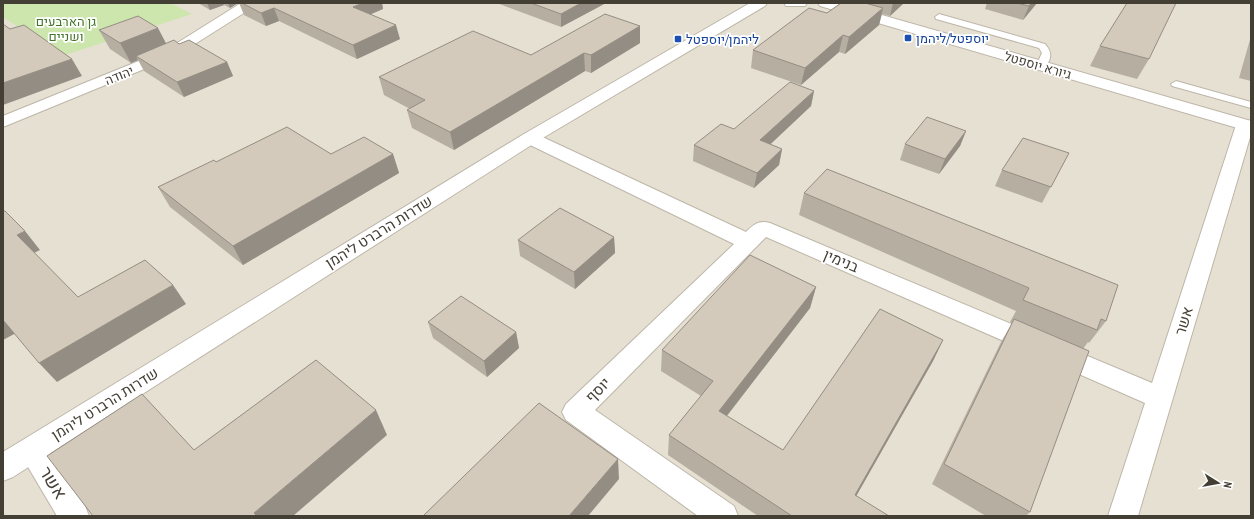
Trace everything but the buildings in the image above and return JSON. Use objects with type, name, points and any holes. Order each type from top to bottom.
[{"type":"street","name":"יהודה","points":[[3,122],[171,53],[250,3]]},
{"type":"street","name":"שדרות הרברט ליהמן","points":[[3,468],[530,138],[760,3]]},
{"type":"street","points":[[791,3],[800,3]]},
{"type":"street","name":"גיורא יוספטל","points":[[825,3],[1041,66],[1249,119]]},
{"type":"street","name":"אשר","points":[[1123,516],[1249,119]]},
{"type":"street","points":[[530,138],[748,242]]},
{"type":"street","name":"בנימין","points":[[748,242],[763,228],[1160,398]]},
{"type":"street","name":"יוסף","points":[[723,516],[576,412],[748,242]]},
{"type":"street","name":"אשר","points":[[32,450],[74,516]]},
{"type":"lane","points":[[939,17],[1042,46],[1047,51],[1047,54],[1041,66]]},
{"type":"lane","points":[[1176,84],[1249,119]]},
{"type":"shaded area","points":[[3,3],[1251,3],[1251,516],[3,516]]},
{"type":"green space","name":"גן הארבעים ושניים","points":[[3,3],[170,3],[192,14],[62,56],[3,17]]},
{"type":"place","name":"יוספטל/ליהמן","points":[[908,38]]},
{"type":"place","name":"ליהמן/יוספטל","points":[[678,39]]}]
